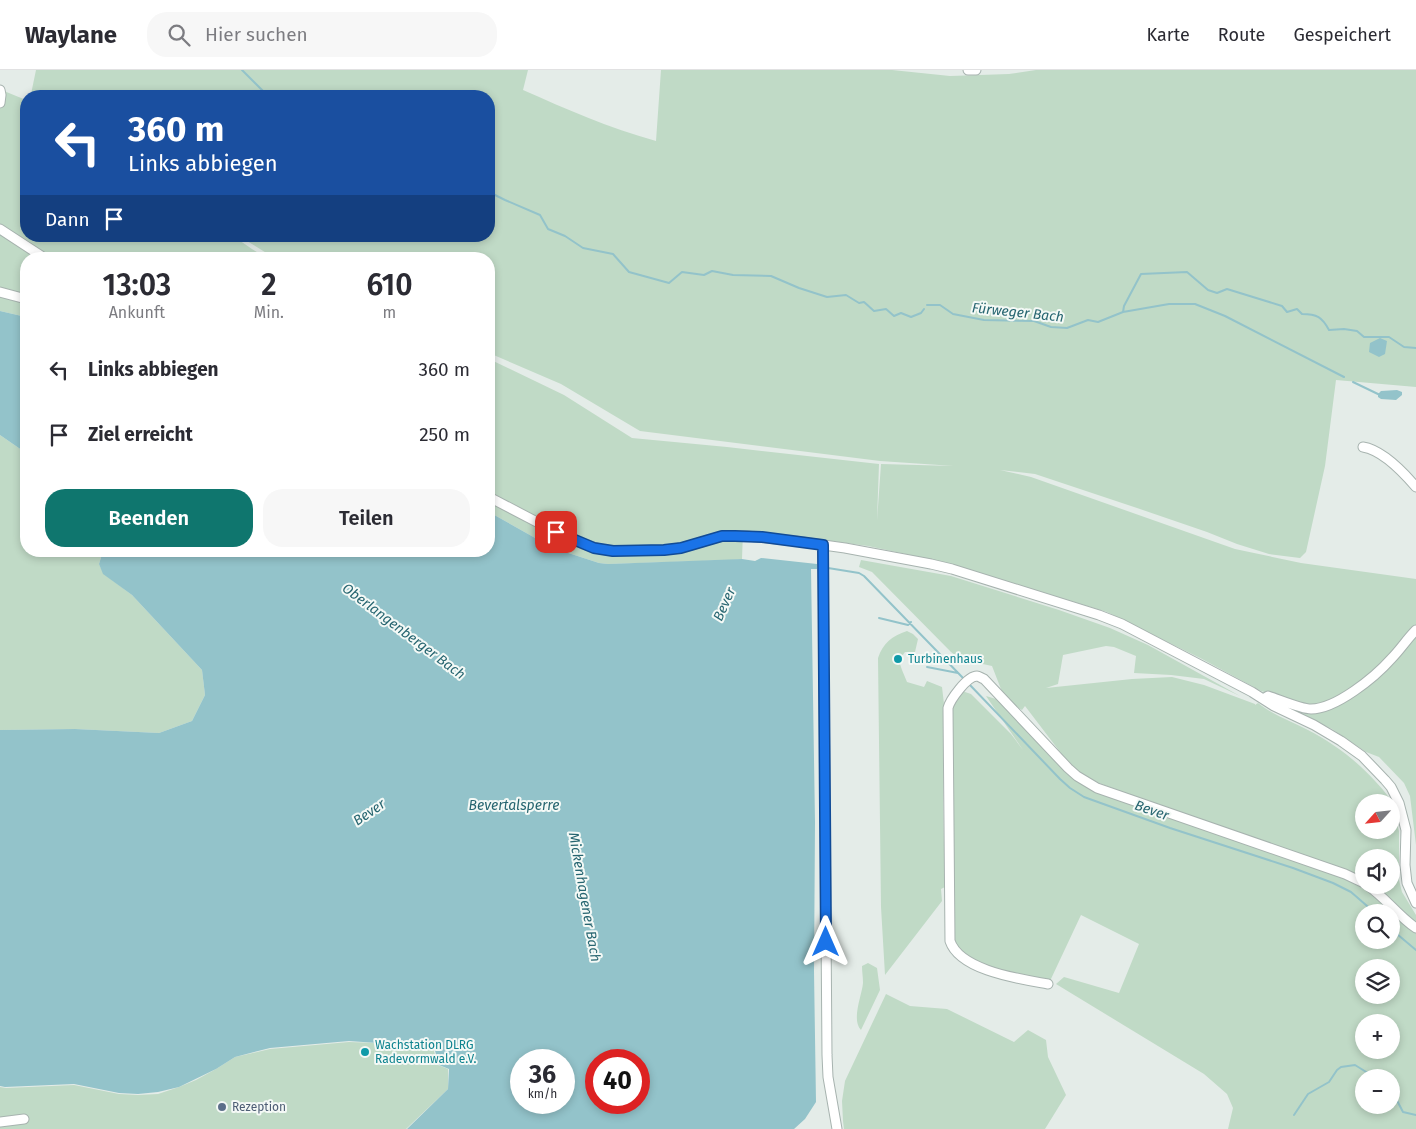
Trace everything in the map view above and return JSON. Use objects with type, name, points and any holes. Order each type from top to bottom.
[{"type":"street","points":[[968,70],[976,70]]},
{"type":"street","points":[[0,90],[0,104]]},
{"type":"street","points":[[0,229],[35,252]]},
{"type":"street","points":[[0,292],[20,297]]},
{"type":"street","points":[[1363,447],[1370,448],[1385,458],[1416,487]]},
{"type":"street","points":[[495,499],[556,532],[600,549],[613,551],[664,550],[681,548],[722,536],[762,537],[823,545],[938,565],[1106,617],[1122,624],[1189,658],[1274,706],[1314,725],[1362,756],[1391,787],[1399,803],[1403,814],[1406,837],[1405,865],[1407,883],[1416,903]]},
{"type":"street","points":[[823,545],[827,1055],[828,1077],[837,1129]]},
{"type":"street","points":[[1262,698],[1268,696],[1310,710],[1323,708],[1339,701],[1355,691],[1388,663],[1416,630]]},
{"type":"street","points":[[1048,984],[1019,979],[979,968],[960,955],[950,941],[948,708],[952,698],[971,678],[976,676],[984,679],[1068,768],[1097,788],[1355,879]]},
{"type":"street","points":[[1379,894],[1407,922],[1416,928]]},
{"type":"street","points":[[0,1122],[24,1119]]},
{"type":"green space","points":[[36,70],[528,70],[523,90],[605,124],[656,141],[661,70],[892,70],[950,76],[1009,74],[1036,70],[1416,70],[1416,387],[1336,380],[1325,466],[1306,552],[1300,558],[1269,554],[1237,544],[1207,532],[1035,474],[1000,470],[1031,477],[1235,549],[1301,563],[1416,579],[1416,628],[1354,689],[1333,702],[1310,707],[1261,691],[1202,659],[1107,612],[943,562],[868,546],[743,531],[742,559],[608,564],[599,563],[553,548],[495,515],[495,362],[564,395],[632,438],[879,464],[877,521],[881,464],[954,466],[880,461],[640,431],[561,384],[495,356],[495,252],[265,252],[249,242],[495,242],[495,90],[32,90]]},
{"type":"green space","points":[[4,91],[20,98],[20,242],[242,242],[257,252],[20,252],[20,316],[0,311],[0,109]]},
{"type":"green space","points":[[0,435],[20,449],[20,557],[101,557],[99,564],[104,574],[132,595],[202,670],[205,695],[192,721],[159,733],[75,729],[0,730]]},
{"type":"green space","points":[[861,560],[951,576],[1059,610],[1110,628],[1148,645],[1240,696],[1204,679],[1134,673],[1136,656],[1114,647],[1106,646],[1063,655],[1058,684],[1046,688],[1172,677],[1204,685],[1255,705],[1258,703],[1344,752],[1368,773],[1386,794],[1355,794],[1355,839],[1399,839],[1399,849],[1355,849],[1355,894],[1400,894],[1400,884],[1402,892],[1416,915],[1416,1129],[1228,1129],[1233,1108],[1227,1094],[1204,1074],[1056,984],[1064,977],[1119,993],[1139,944],[1081,915],[1050,981],[986,968],[958,951],[951,937],[949,712],[962,691],[971,694],[1011,734],[1023,750],[986,696],[1006,702],[992,666],[960,659],[951,652],[872,572],[859,567]],"holes":[[[1008,703],[1022,710],[1025,706],[1070,765],[1080,773],[1099,783],[1184,815],[1077,776]]]},
{"type":"green space","points":[[907,631],[918,639],[915,652],[905,652],[902,656],[895,654],[893,662],[900,664],[907,682],[924,687],[927,681],[942,687],[944,704],[943,804],[945,887],[941,889],[942,901],[885,975],[881,907],[878,658],[889,641]]},
{"type":"green space","points":[[1416,637],[1416,845],[1410,796],[1404,783],[1379,757],[1366,752],[1332,729],[1278,703],[1319,711],[1334,707],[1359,691]]},
{"type":"green space","points":[[868,963],[877,968],[880,990],[861,1030],[858,1026],[857,1014],[863,983],[862,966]]},
{"type":"green space","points":[[886,994],[910,1006],[947,1009],[1014,1042],[1028,1030],[1046,1040],[1048,1057],[1066,1095],[1045,1129],[844,1129],[842,1101],[845,1081]]},
{"type":"green space","points":[[349,1042],[403,1044],[433,1048],[438,1065],[448,1069],[448,1089],[406,1129],[0,1129],[0,1087],[74,1085],[119,1094],[158,1094],[196,1080],[235,1057],[270,1049]]},
{"type":"water","points":[[0,311],[20,316],[20,449],[0,435]]},
{"type":"water","points":[[1380,338],[1387,341],[1385,354],[1379,357],[1369,352],[1370,343]]},
{"type":"water","points":[[1397,390],[1402,392],[1402,395],[1396,400],[1378,397],[1381,391]]},
{"type":"water","name":"Bevertalsperre","points":[[495,515],[553,548],[599,563],[742,559],[755,561],[761,558],[817,564],[817,569],[811,569],[815,822],[814,971],[816,1102],[805,1119],[794,1129],[407,1129],[448,1089],[449,1069],[439,1065],[434,1047],[349,1041],[270,1048],[235,1057],[216,1069],[179,1087],[158,1092],[119,1093],[74,1084],[0,1086],[0,730],[75,729],[159,733],[192,721],[205,695],[202,670],[132,595],[103,574],[99,564],[101,557],[495,557]]},
{"type":"waterway","name":"Fürweger Bach","points":[[242,70],[262,90]]},
{"type":"waterway","name":"Fürweger Bach","points":[[495,195],[540,215],[548,229],[565,236],[583,248],[613,254],[629,272],[669,283],[682,272],[704,275],[712,271],[733,275],[771,276],[827,297],[846,295],[859,303],[864,302],[874,311],[886,309],[894,316],[901,313],[911,317],[921,313],[924,309]]},
{"type":"waterway","name":"Fürweger Bach","points":[[927,305],[940,305],[953,314],[984,320],[1034,321],[1051,327],[1067,328],[1088,320],[1098,322],[1123,312],[1124,306],[1141,274],[1187,272],[1208,290],[1217,293],[1227,289],[1282,306],[1287,312],[1297,309],[1302,314],[1315,316],[1321,319],[1329,330],[1344,329],[1357,331],[1364,337],[1389,337],[1404,347],[1416,348]]},
{"type":"waterway","points":[[1123,312],[1169,304],[1195,304],[1225,316],[1344,377]]},
{"type":"waterway","points":[[1353,382],[1380,395]]},
{"type":"waterway","name":"Bever","points":[[828,568],[859,573],[864,576],[964,679]]},
{"type":"waterway","points":[[879,618],[908,625],[911,622]]},
{"type":"waterway","name":"Bever","points":[[927,667],[958,673]]},
{"type":"waterway","name":"Bever","points":[[969,684],[1060,779],[1084,797],[1333,883],[1351,892],[1365,904]]},
{"type":"waterway","name":"Bever","points":[[1400,937],[1416,950]]},
{"type":"waterway","points":[[1294,1115],[1308,1094],[1329,1082],[1341,1067],[1355,1065],[1361,1069]]},
{"type":"waterway","points":[[1400,1106],[1403,1112],[1416,1115]]},
{"type":"place","name":"Turbinenhaus","points":[[898,659]]},
{"type":"place","name":"Wachstation DLRG Radevormwald e.V.","points":[[365,1052]]},
{"type":"place","name":"Rezeption","points":[[222,1107]]},
{"type":"route","points":[[556,532],[594,548],[613,551],[681,548],[722,536],[762,537],[823,545],[826,942]]},
{"type":"water label","name":"Oberlangenberger Bach","points":[[404,631]]},
{"type":"water label","name":"Mickenhagener Bach","points":[[585,897]]}]
